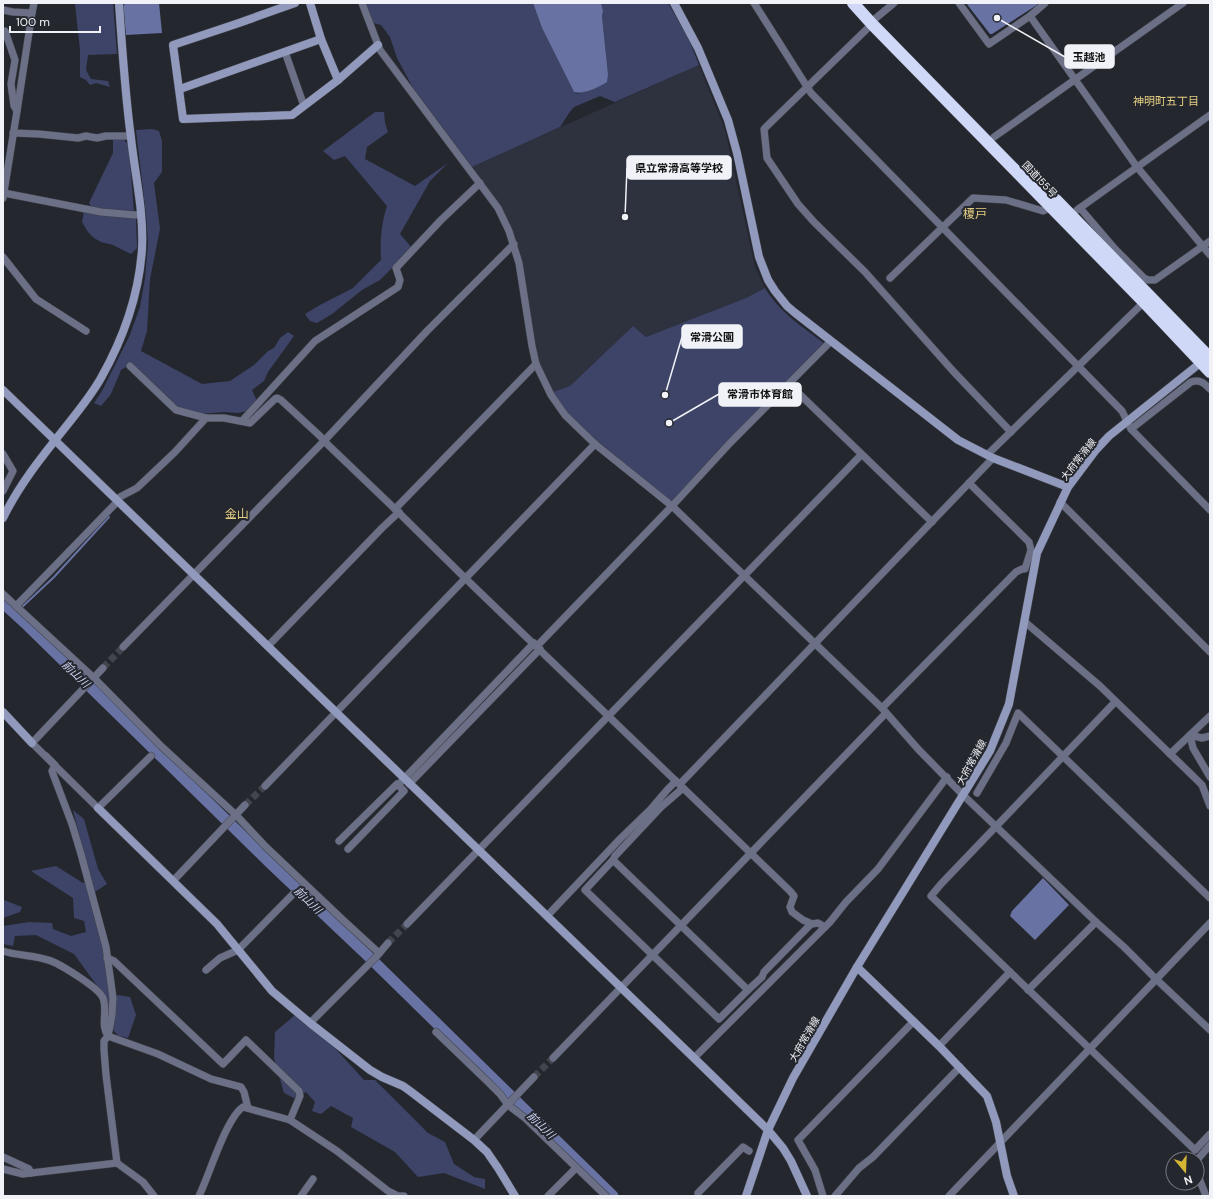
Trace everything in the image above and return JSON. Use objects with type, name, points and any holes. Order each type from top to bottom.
[{"type":"highway","name":"国道155号","points":[[853,3],[874,21],[994,137],[1076,212],[1207,358],[1210,372]]},
{"type":"highway","name":"国道155号","points":[[864,3],[874,21],[1051,207],[1144,302],[1207,358]]},
{"type":"street","points":[[34,3],[3,196],[100,212],[135,215],[141,214]]},
{"type":"street","points":[[3,518],[34,466],[85,403],[100,380],[113,355],[132,307],[142,249],[141,214],[123,64],[119,3]]},
{"type":"street","points":[[295,3],[173,45],[180,89],[182,119],[292,115],[338,80],[378,45]]},
{"type":"street","points":[[310,3],[321,39],[338,80]]},
{"type":"street","points":[[362,3],[380,50],[498,208],[514,244],[519,263],[536,364],[552,395],[565,415],[595,444],[672,506],[884,710],[918,749],[963,795],[1210,1030]]},
{"type":"street","points":[[674,3],[698,48],[728,120],[737,153],[759,257],[774,291],[787,306],[958,440],[990,456],[1068,487]]},
{"type":"street","points":[[754,3],[807,88],[1122,411],[1131,429],[1210,510]]},
{"type":"street","points":[[894,3],[764,129],[767,158],[798,204],[814,222],[865,272],[953,371],[1010,432]]},
{"type":"street","points":[[959,3],[989,44],[1030,16],[1045,3]]},
{"type":"street","points":[[994,137],[1183,3]]},
{"type":"street","points":[[3,10],[32,13]]},
{"type":"street","points":[[1030,16],[1138,167],[1210,255]]},
{"type":"street","points":[[5,31],[15,60],[11,84],[14,106],[17,111]]},
{"type":"street","points":[[180,89],[321,39]]},
{"type":"street","points":[[285,52],[304,106]]},
{"type":"street","points":[[1210,115],[1076,212],[1144,278],[1148,280],[1155,280],[1210,241]]},
{"type":"street","points":[[13,133],[78,138],[86,136],[97,138],[106,136],[131,136]]},
{"type":"street","points":[[242,421],[315,341],[398,287],[400,280],[396,268],[441,220],[480,183]]},
{"type":"street","points":[[890,278],[974,198],[1006,200],[1043,211],[1051,207]]},
{"type":"street","points":[[123,647],[324,441],[427,331],[514,244]]},
{"type":"street","points":[[3,257],[36,299],[86,331]]},
{"type":"street","points":[[811,924],[764,972],[762,977],[719,1019],[585,890],[680,784],[969,483],[1010,432],[1144,302]]},
{"type":"street","points":[[339,841],[398,785],[407,781],[672,506],[730,443],[831,341]]},
{"type":"street","name":"大府常滑線","points":[[746,1196],[768,1130],[793,1078],[857,967],[990,751],[1008,704],[1025,622],[1037,553],[1068,487],[1095,451],[1109,436],[1207,358]]},
{"type":"street","points":[[268,646],[382,528],[397,510],[536,364]]},
{"type":"street","points":[[130,366],[176,410],[206,418],[214,417],[251,423],[277,398],[397,510],[465,578],[680,784],[794,896],[790,907],[792,912],[811,924],[818,923],[825,927]]},
{"type":"street","points":[[1131,429],[1191,382],[1197,380],[1201,381],[1210,389]]},
{"type":"street","points":[[789,384],[932,522]]},
{"type":"street","points":[[3,390],[768,1130],[783,1148],[791,1161],[807,1196]]},
{"type":"street","points":[[16,606],[117,500],[137,488],[175,452],[206,418]]},
{"type":"street","points":[[265,786],[595,444]]},
{"type":"street","points":[[3,454],[13,471],[3,490]]},
{"type":"street","points":[[407,924],[861,455]]},
{"type":"street","points":[[553,1058],[751,854],[884,710],[1016,572],[1025,569],[1031,550],[1029,542],[969,483]]},
{"type":"street","points":[[1060,502],[1210,652]]},
{"type":"street","points":[[3,594],[378,954]]},
{"type":"street","points":[[1025,622],[1100,686],[1202,785],[1210,806]]},
{"type":"street","points":[[32,743],[103,668]]},
{"type":"street","points":[[1115,702],[931,896],[1195,1150],[1210,1134]]},
{"type":"street","points":[[3,712],[32,743],[217,924],[272,991],[370,1070],[403,1086],[474,1140],[493,1160],[515,1196]]},
{"type":"street","points":[[977,794],[1006,743],[1018,713],[1210,898]]},
{"type":"street","points":[[1170,754],[1210,716]]},
{"type":"street","points":[[1190,735],[1202,738],[1210,736]]},
{"type":"street","points":[[1190,735],[1193,748],[1210,777]]},
{"type":"street","points":[[46,756],[55,765],[53,768],[53,774],[81,854],[107,958],[113,1008],[108,1036],[104,1041],[106,1075],[117,1162]]},
{"type":"street","points":[[98,808],[151,756]]},
{"type":"street","points":[[694,1058],[825,927],[846,902],[878,869],[947,777]]},
{"type":"street","points":[[547,916],[620,839],[650,810],[667,790],[680,784]]},
{"type":"street","points":[[348,849],[404,791],[398,785]]},
{"type":"street","points":[[173,881],[245,805]]},
{"type":"street","points":[[613,860],[748,990]]},
{"type":"street","points":[[206,970],[220,958],[238,950],[293,894]]},
{"type":"street","points":[[1028,990],[1096,922]]},
{"type":"street","points":[[948,1196],[1210,923]]},
{"type":"street","points":[[310,1023],[388,943]]},
{"type":"street","points":[[3,951],[56,963],[95,988],[101,994],[105,1005],[104,1030],[108,1036],[158,1054],[210,1079],[241,1087],[244,1092],[248,1108]]},
{"type":"street","points":[[107,958],[114,961],[223,1064],[246,1040],[299,1091],[300,1096],[290,1120]]},
{"type":"street","points":[[857,967],[914,1021],[987,1096],[996,1122],[999,1143],[1007,1176],[1014,1196]]},
{"type":"street","points":[[939,1046],[1010,972]]},
{"type":"street","points":[[823,1196],[815,1170],[798,1140],[914,1021]]},
{"type":"street","points":[[436,1032],[606,1196]]},
{"type":"street","points":[[835,1196],[859,1168],[873,1157],[960,1067]]},
{"type":"street","points":[[474,1140],[534,1077]]},
{"type":"street","points":[[199,1196],[232,1119],[240,1108],[243,1107],[290,1120],[337,1152],[388,1191],[398,1196],[404,1196]]},
{"type":"street","points":[[698,1193],[743,1147],[748,1151]]},
{"type":"street","points":[[3,1156],[29,1169],[31,1173]]},
{"type":"street","points":[[3,1169],[23,1174],[117,1162],[143,1182],[154,1196]]},
{"type":"street","points":[[548,1196],[576,1168]]},
{"type":"street","points":[[301,1196],[313,1179]]},
{"type":"shaded area","points":[[62,3],[113,3],[117,54],[88,55],[86,70],[91,79],[108,81],[110,87],[96,83],[90,85],[86,80],[80,77],[80,50],[75,4]]},
{"type":"shaded area","points":[[126,3],[159,3],[162,33],[126,35],[123,6]]},
{"type":"shaded area","points":[[366,3],[533,3],[542,28],[574,92],[578,94],[608,74],[602,16],[603,11],[601,3],[668,3],[688,37],[699,65],[615,102],[600,96],[574,107],[560,127],[472,167],[413,88],[397,58],[390,37],[381,25],[373,23]]},
{"type":"shaded area","points":[[533,3],[601,3],[603,11],[602,16],[608,74],[607,82],[586,91],[578,93],[574,92],[542,28]]},
{"type":"shaded area","points":[[966,3],[1040,3],[990,34]]},
{"type":"shaded area","points":[[699,65],[725,130],[755,267],[765,288],[746,298],[646,337],[633,326],[570,386],[553,392],[539,362],[511,230],[500,205],[472,167]]},
{"type":"shaded area","points":[[375,112],[384,112],[388,132],[367,147],[365,159],[415,186],[448,163],[430,181],[400,234],[412,248],[380,280],[362,290],[332,314],[317,323],[310,321],[305,314],[353,288],[381,260],[381,233],[387,206],[345,156],[334,160],[323,151]]},
{"type":"shaded area","points":[[152,129],[159,131],[162,141],[162,172],[154,183],[160,229],[150,279],[147,331],[141,351],[202,384],[230,381],[254,365],[268,351],[274,348],[280,338],[288,332],[294,336],[268,372],[264,381],[252,390],[257,401],[247,411],[238,413],[225,412],[199,414],[179,409],[131,364],[121,370],[111,394],[101,406],[94,403],[102,391],[129,337],[140,307],[145,278],[148,243],[136,130]]},
{"type":"shaded area","points":[[113,138],[124,140],[129,145],[134,213],[94,210],[89,203],[113,153]]},
{"type":"shaded area","points":[[84,211],[136,217],[137,248],[131,254],[94,238],[82,222]]},
{"type":"shaded area","points":[[765,288],[784,312],[825,344],[672,502],[577,424],[565,412],[553,392],[570,386],[633,326],[646,337],[746,298]]},
{"type":"shaded area","points":[[73,810],[84,819],[98,869],[107,884],[90,895],[104,948],[112,999],[118,995],[130,997],[136,1015],[128,1038],[119,1036],[112,1029],[108,1017],[106,998],[74,954],[36,935],[15,936],[13,946],[3,944],[3,926],[29,922],[52,923],[53,929],[71,936],[86,932],[84,921],[74,918],[73,898],[31,871],[56,866],[83,883],[90,879]]},
{"type":"shaded area","points":[[1043,878],[1069,905],[1035,940],[1010,916],[1012,911]]},
{"type":"shaded area","points":[[4,900],[22,907],[20,912],[3,918]]},
{"type":"shaded area","points":[[295,1015],[333,1046],[364,1080],[375,1080],[428,1133],[445,1142],[454,1164],[474,1177],[485,1179],[485,1189],[444,1173],[418,1177],[395,1152],[351,1127],[353,1118],[331,1106],[321,1114],[312,1111],[315,1102],[306,1092],[294,1098],[284,1093],[274,1058],[275,1032]]},
{"type":"waterway","points":[[21,608],[54,577],[109,517]]},
{"type":"waterway","name":"前山川","points":[[3,603],[270,863],[366,954],[613,1196]]},
{"type":"tunnel","points":[[103,668],[123,647]]},
{"type":"tunnel","points":[[245,805],[265,786]]},
{"type":"tunnel","points":[[388,943],[407,924]]},
{"type":"tunnel","points":[[534,1077],[553,1058]]},
{"type":"place","name":"玉越池","points":[[997,18]]},
{"type":"place","name":"県立常滑高等学校","points":[[625,217]]},
{"type":"place","name":"常滑公園","points":[[665,395]]},
{"type":"place","name":"常滑市体育館","points":[[669,423]]},
{"type":"district","name":"神明町五丁目","points":[[1166,101]]},
{"type":"district","name":"榎戸","points":[[975,214]]},
{"type":"district","name":"金山","points":[[237,514]]}]
